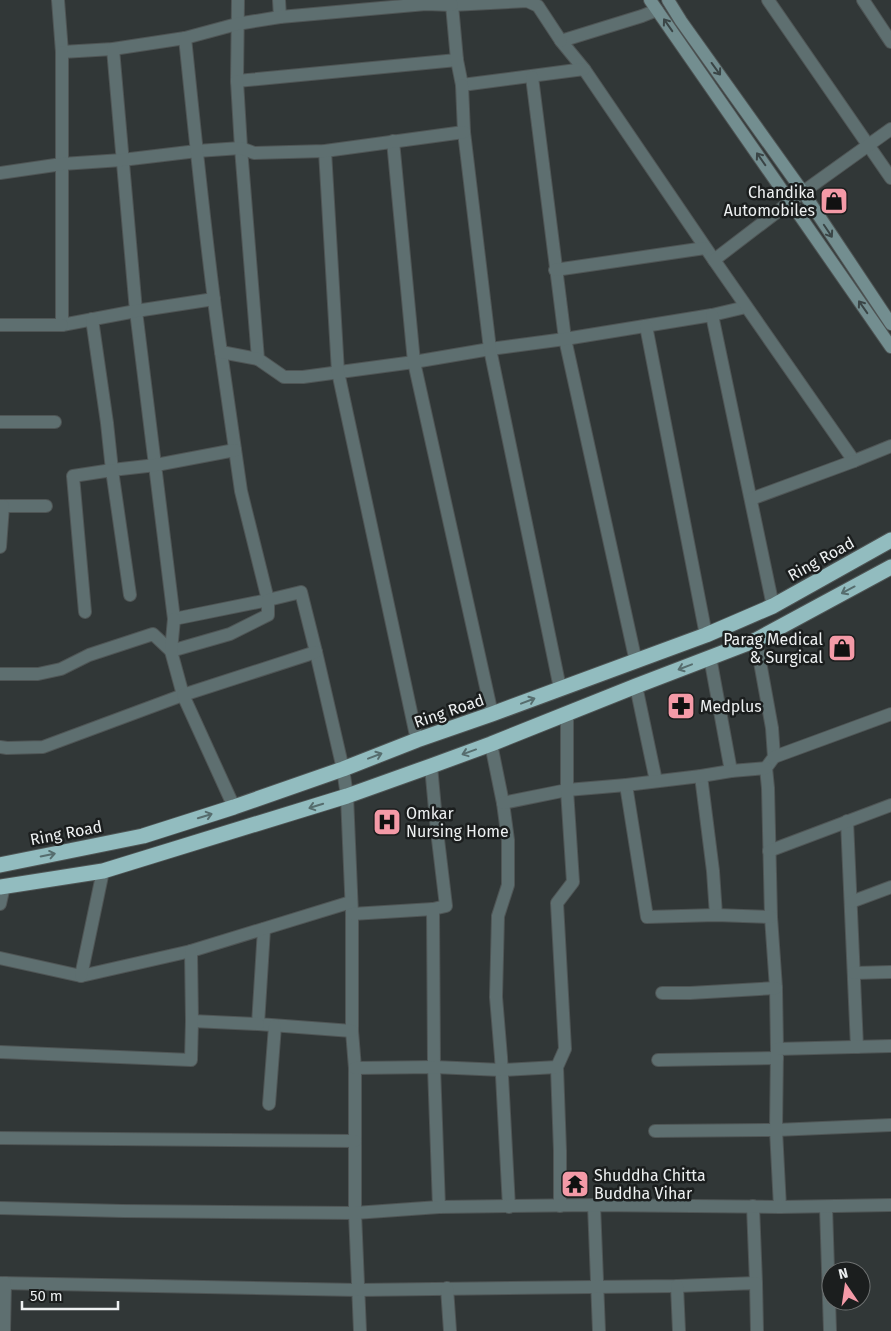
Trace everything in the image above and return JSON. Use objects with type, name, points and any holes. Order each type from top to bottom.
[{"type":"highway","name":"Ring Road","points":[[0,865],[143,836],[234,808],[343,769],[417,740],[706,635],[773,606],[891,540]]},
{"type":"highway","points":[[2,886],[103,871],[347,796],[431,766],[492,744],[756,640],[891,567]]},
{"type":"main road","points":[[668,0],[681,22],[803,192],[891,324]]},
{"type":"main road","points":[[653,5],[891,347]]},
{"type":"street","points":[[58,0],[62,52],[62,325]]},
{"type":"street","points":[[238,0],[237,81],[258,359]]},
{"type":"street","points":[[279,0],[280,16]]},
{"type":"street","points":[[768,0],[891,178]]},
{"type":"street","points":[[863,0],[891,42]]},
{"type":"street","points":[[62,52],[113,49],[185,38],[237,24],[354,5],[527,1],[538,6],[584,69],[705,248],[854,461]]},
{"type":"street","points":[[452,4],[457,60],[462,85],[464,132],[490,349],[560,688]]},
{"type":"street","points":[[562,41],[642,16],[653,5]]},
{"type":"street","points":[[876,20],[891,19]]},
{"type":"street","points":[[171,651],[230,634],[268,615],[268,600],[241,492],[214,299],[185,38]]},
{"type":"street","points":[[113,49],[136,311],[174,618],[171,651],[183,695],[234,808]]},
{"type":"street","points":[[237,81],[457,60]]},
{"type":"street","points":[[462,85],[584,69]]},
{"type":"street","points":[[532,77],[564,339],[636,662]]},
{"type":"street","points":[[714,260],[803,192],[891,129]]},
{"type":"street","points":[[0,172],[62,164],[242,148],[254,153],[325,151],[464,132]]},
{"type":"street","points":[[393,142],[414,362],[492,714]]},
{"type":"street","points":[[325,151],[338,372],[417,740]]},
{"type":"street","points":[[555,270],[705,248]]},
{"type":"street","points":[[0,325],[62,325],[214,299]]},
{"type":"street","points":[[221,352],[258,359],[284,376],[303,377],[564,339],[712,315],[746,307]]},
{"type":"street","points":[[712,315],[773,606]]},
{"type":"street","points":[[92,319],[130,595]]},
{"type":"street","points":[[646,326],[706,635]]},
{"type":"street","points":[[0,422],[55,422]]},
{"type":"street","points":[[751,499],[891,446]]},
{"type":"street","points":[[85,612],[73,476],[156,465],[235,450]]},
{"type":"street","points":[[0,547],[1,506],[46,506]]},
{"type":"street","points":[[174,618],[301,592],[343,769],[347,796],[352,908],[355,1213],[360,1331]]},
{"type":"street","points":[[0,674],[38,674],[61,669],[90,654],[153,634],[171,651]]},
{"type":"street","points":[[756,640],[772,728],[774,757]]},
{"type":"street","points":[[2,744],[43,747],[183,695],[316,652]]},
{"type":"street","points":[[710,657],[731,771]]},
{"type":"street","points":[[636,686],[656,781]]},
{"type":"street","points":[[560,1206],[557,1067],[566,1049],[557,903],[573,882],[567,790],[567,714]]},
{"type":"street","points":[[780,1207],[776,1130],[776,988],[771,917],[766,768],[774,757],[891,714]]},
{"type":"street","points":[[492,744],[504,803],[508,840],[508,885],[498,916],[496,998],[502,1070],[509,1207]]},
{"type":"street","points":[[0,958],[81,976],[190,951],[264,929],[352,908],[433,909],[446,906],[436,831],[431,766]]},
{"type":"street","points":[[504,803],[567,790],[626,785],[766,768]]},
{"type":"street","points":[[700,776],[713,871],[716,915]]},
{"type":"street","points":[[626,785],[647,917],[716,915],[771,917]]},
{"type":"street","points":[[769,851],[891,805]]},
{"type":"street","points":[[847,822],[857,1047]]},
{"type":"street","points":[[81,976],[103,871]]},
{"type":"street","points":[[0,904],[2,886]]},
{"type":"street","points":[[850,902],[891,887]]},
{"type":"street","points":[[433,909],[434,1067],[439,1207]]},
{"type":"street","points":[[258,1024],[264,929]]},
{"type":"street","points":[[0,1052],[191,1060],[190,951]]},
{"type":"street","points":[[854,973],[891,972]]},
{"type":"street","points":[[662,993],[776,988]]},
{"type":"street","points":[[192,1021],[352,1031]]},
{"type":"street","points":[[269,1104],[275,1026]]},
{"type":"street","points":[[658,1060],[891,1046]]},
{"type":"street","points":[[355,1068],[434,1067],[502,1070],[557,1067]]},
{"type":"street","points":[[655,1131],[776,1130],[891,1125]]},
{"type":"street","points":[[0,1138],[354,1141]]},
{"type":"street","points":[[594,1205],[598,1331]]},
{"type":"street","points":[[0,1208],[123,1212],[355,1213],[439,1207],[594,1205],[826,1207],[891,1205]]},
{"type":"street","points":[[753,1206],[757,1331]]},
{"type":"street","points":[[826,1207],[830,1331]]},
{"type":"street","points":[[4,1331],[3,1283],[358,1290],[596,1288],[756,1283]]},
{"type":"street","points":[[677,1286],[679,1331]]},
{"type":"street","points":[[447,1288],[450,1331]]},
{"type":"place","name":"Chandika Automobiles","points":[[834,201]]},
{"type":"place","name":"Parag Medical & Surgical","points":[[842,648]]},
{"type":"place","name":"Medplus","points":[[681,706]]},
{"type":"place","name":"Omkar Nursing Home","points":[[387,822]]},
{"type":"place","name":"Shuddha Chitta Buddha Vihar","points":[[575,1184]]}]
